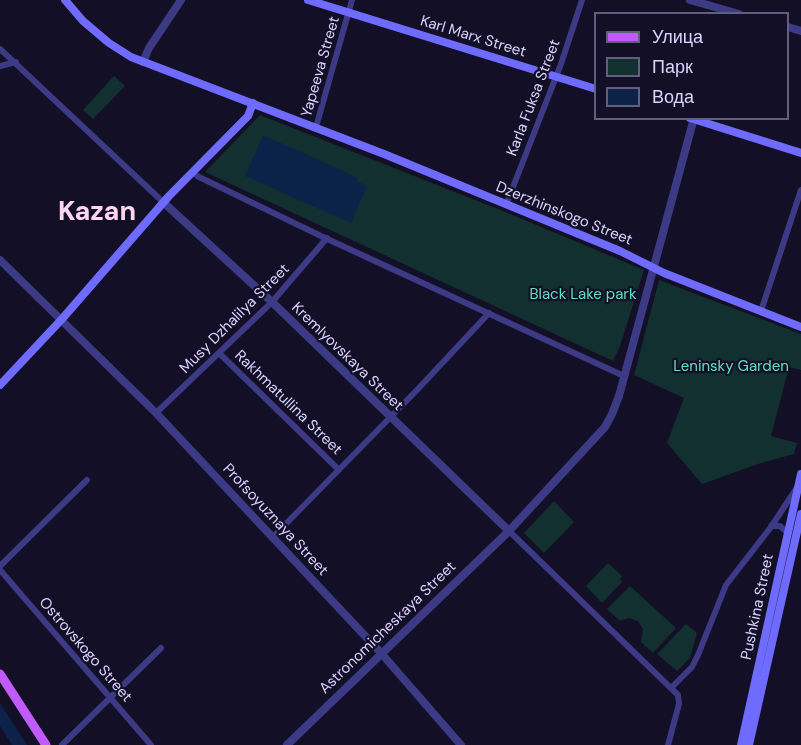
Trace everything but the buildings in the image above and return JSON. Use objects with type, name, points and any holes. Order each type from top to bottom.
[{"type":"main road","points":[[0,385],[62,319],[163,202],[248,116],[253,103],[131,57],[109,43],[83,21],[65,0]]},
{"type":"main road","name":"Karl Marx Street","points":[[308,0],[350,7]]},
{"type":"main road","name":"Karl Marx Street","points":[[323,0],[594,88]]},
{"type":"main road","name":"Karl Marx Street","points":[[557,75],[594,84]]},
{"type":"main road","name":"Dzerzhinskogo Street","points":[[253,103],[620,251],[655,268],[801,327]]},
{"type":"main road","points":[[696,120],[801,153]]},
{"type":"main road","points":[[713,120],[801,147]]},
{"type":"main road","name":"Pushkina Street","points":[[741,745],[801,474]]},
{"type":"main road","name":"Pushkina Street","points":[[749,745],[801,517]]},
{"type":"main road","points":[[0,674],[46,745]]},
{"type":"street","points":[[143,62],[149,48],[182,0]]},
{"type":"street","name":"Karla Fuksa Street","points":[[506,205],[557,75],[582,0]]},
{"type":"street","points":[[690,0],[722,11]]},
{"type":"street","name":"Yapeeva Street","points":[[316,127],[350,7]]},
{"type":"street","name":"Kremlyovskaya Street","points":[[0,49],[272,302],[672,687]]},
{"type":"street","points":[[0,66],[16,62]]},
{"type":"street","name":"Astronomicheskaya Street","points":[[286,745],[509,531],[605,426],[612,414],[655,268],[693,120]]},
{"type":"street","points":[[193,172],[197,176],[327,238],[624,376]]},
{"type":"street","points":[[761,311],[801,190]]},
{"type":"street","name":"Musy Dzhalilya Street","points":[[156,413],[272,302],[327,238]]},
{"type":"street","name":"Profsoyuznaya Street","points":[[0,260],[156,413],[381,653],[461,745]]},
{"type":"street","points":[[272,538],[489,313]]},
{"type":"street","name":"Rakhmatullina Street","points":[[220,354],[339,470]]},
{"type":"street","points":[[0,568],[87,480]]},
{"type":"street","points":[[668,745],[679,704],[678,695],[672,687],[692,667],[726,585],[798,486]]},
{"type":"street","points":[[771,526],[780,526],[788,533]]},
{"type":"street","name":"Ostrovskogo Street","points":[[0,568],[151,745]]},
{"type":"street","points":[[62,745],[161,648]]},
{"type":"green space","points":[[114,76],[125,86],[93,119],[83,110]]},
{"type":"green space","name":"Black Lake park","points":[[260,115],[503,211],[644,270],[613,361],[205,172]]},
{"type":"green space","name":"Leninsky Garden","points":[[659,280],[801,334],[801,370],[789,367],[771,436],[797,443],[794,454],[702,484],[667,443],[684,398],[634,375]]},
{"type":"green space","points":[[554,501],[574,522],[544,553],[524,533]]},
{"type":"green space","points":[[608,563],[622,576],[620,579],[622,582],[602,603],[586,586]]},
{"type":"green space","points":[[630,586],[676,628],[653,653],[641,642],[643,629],[638,621],[629,618],[620,621],[607,609]]},
{"type":"green space","points":[[686,624],[697,633],[690,658],[677,671],[657,654]]},
{"type":"water","points":[[263,135],[348,173],[357,178],[356,181],[367,186],[351,223],[245,176]]},
{"type":"water","points":[[0,703],[27,745],[12,745],[0,726]]},
{"type":"district","name":"Kazan","points":[[97,213]]}]
